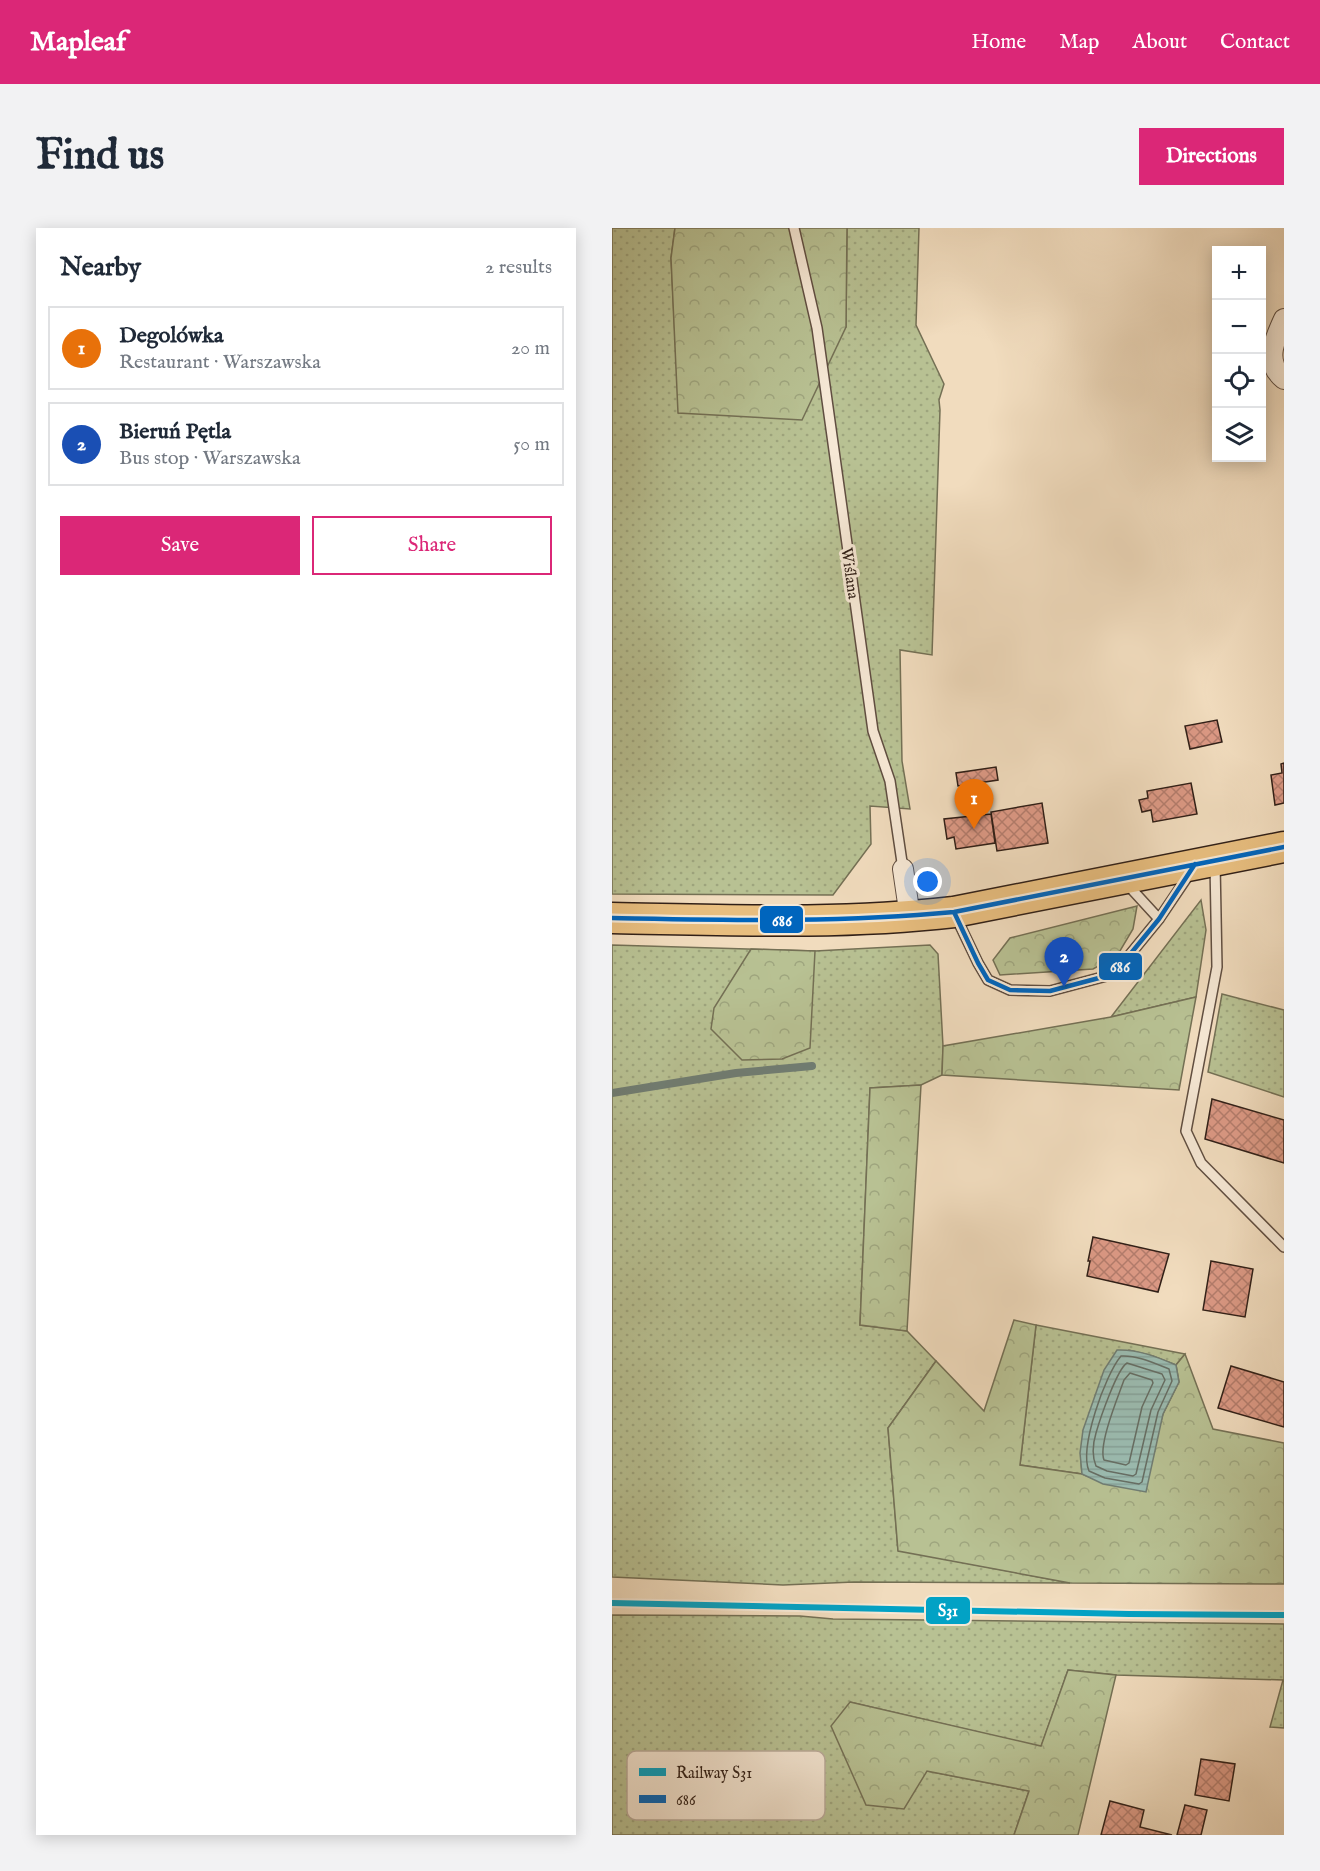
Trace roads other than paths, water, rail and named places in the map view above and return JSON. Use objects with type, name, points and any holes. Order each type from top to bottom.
[{"type":"main road","points":[[612,918],[748,921],[910,917],[954,912],[1284,847]]},
{"type":"street","points":[[1284,319],[1274,341],[1271,359],[1277,374],[1284,379]]},
{"type":"street","name":"Wiślana","points":[[903,869],[910,917]]},
{"type":"lane","name":"Wiślana","points":[[794,228],[817,328],[873,731],[890,781],[903,869]]},
{"type":"lane","points":[[954,912],[988,980],[1010,990],[1050,991],[1114,974],[1205,862]]},
{"type":"lane","points":[[1205,862],[1216,967],[1186,1131],[1201,1163],[1284,1247]]},
{"type":"lane","points":[[1123,879],[1159,919]]},
{"type":"water","points":[[1117,1350],[1140,1352],[1176,1365],[1179,1382],[1163,1414],[1146,1492],[1103,1484],[1082,1474],[1080,1453],[1083,1430],[1104,1370]]},
{"type":"waterway","points":[[612,1093],[736,1073],[812,1066]]},
{"type":"rail line","name":"S31","points":[[612,1603],[1284,1615]]},
{"type":"place","name":"Degolówka","points":[[974,829]]},
{"type":"place","name":"Bieruń Pętla","points":[[1064,987]]}]
